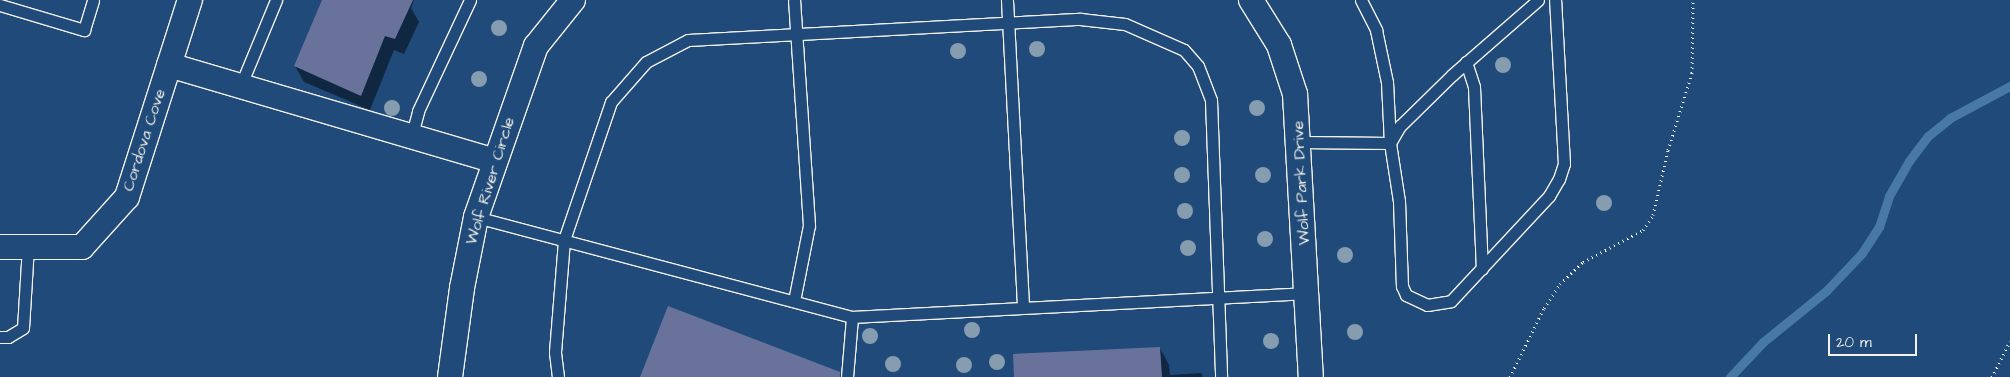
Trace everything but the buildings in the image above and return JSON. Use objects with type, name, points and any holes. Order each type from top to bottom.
[{"type":"street","name":"Wolf River Circle","points":[[450,377],[462,288],[476,217],[536,46],[573,0]]},
{"type":"street","name":"Wolf Park Drive","points":[[1251,0],[1279,45],[1290,71],[1300,142],[1311,377]]},
{"type":"street","name":"Cordova Cove","points":[[0,247],[82,246],[126,197],[169,65],[187,1]]},
{"type":"street","points":[[169,65],[495,161]]},
{"type":"lane","points":[[0,5],[84,30],[92,0]]},
{"type":"lane","points":[[240,87],[276,0]]},
{"type":"lane","points":[[412,138],[418,111],[470,0]]},
{"type":"lane","points":[[794,0],[809,225],[794,301]]},
{"type":"lane","points":[[1007,0],[1023,308]]},
{"type":"lane","points":[[1360,0],[1376,30],[1387,82],[1390,143],[1399,201],[1402,286],[1406,295],[1428,305],[1451,301],[1482,269],[1549,196],[1564,164],[1555,0]]},
{"type":"lane","points":[[1390,143],[1400,126],[1466,62],[1538,0]]},
{"type":"lane","points":[[558,377],[555,352],[564,240],[611,102],[646,62],[688,40],[1008,20],[1080,19],[1125,24],[1184,50],[1198,66],[1211,100],[1221,377]]},
{"type":"lane","points":[[1466,62],[1474,87],[1482,269]]},
{"type":"lane","points":[[1300,142],[1390,143]]},
{"type":"lane","points":[[476,217],[852,316],[1307,293]]},
{"type":"lane","points":[[0,337],[8,337],[23,328],[28,247]]},
{"type":"lane","points":[[847,377],[852,316]]},
{"type":"path","points":[[1510,377],[1544,308],[1560,284],[1583,262],[1643,230],[1653,215],[1668,150],[1692,73],[1693,0]]},
{"type":"path","points":[[1992,377],[2010,341]]},
{"type":"waterway","points":[[1730,377],[1763,342],[1826,291],[1862,253],[1879,227],[1889,196],[1909,161],[1928,136],[1950,118],[2010,86]]}]
